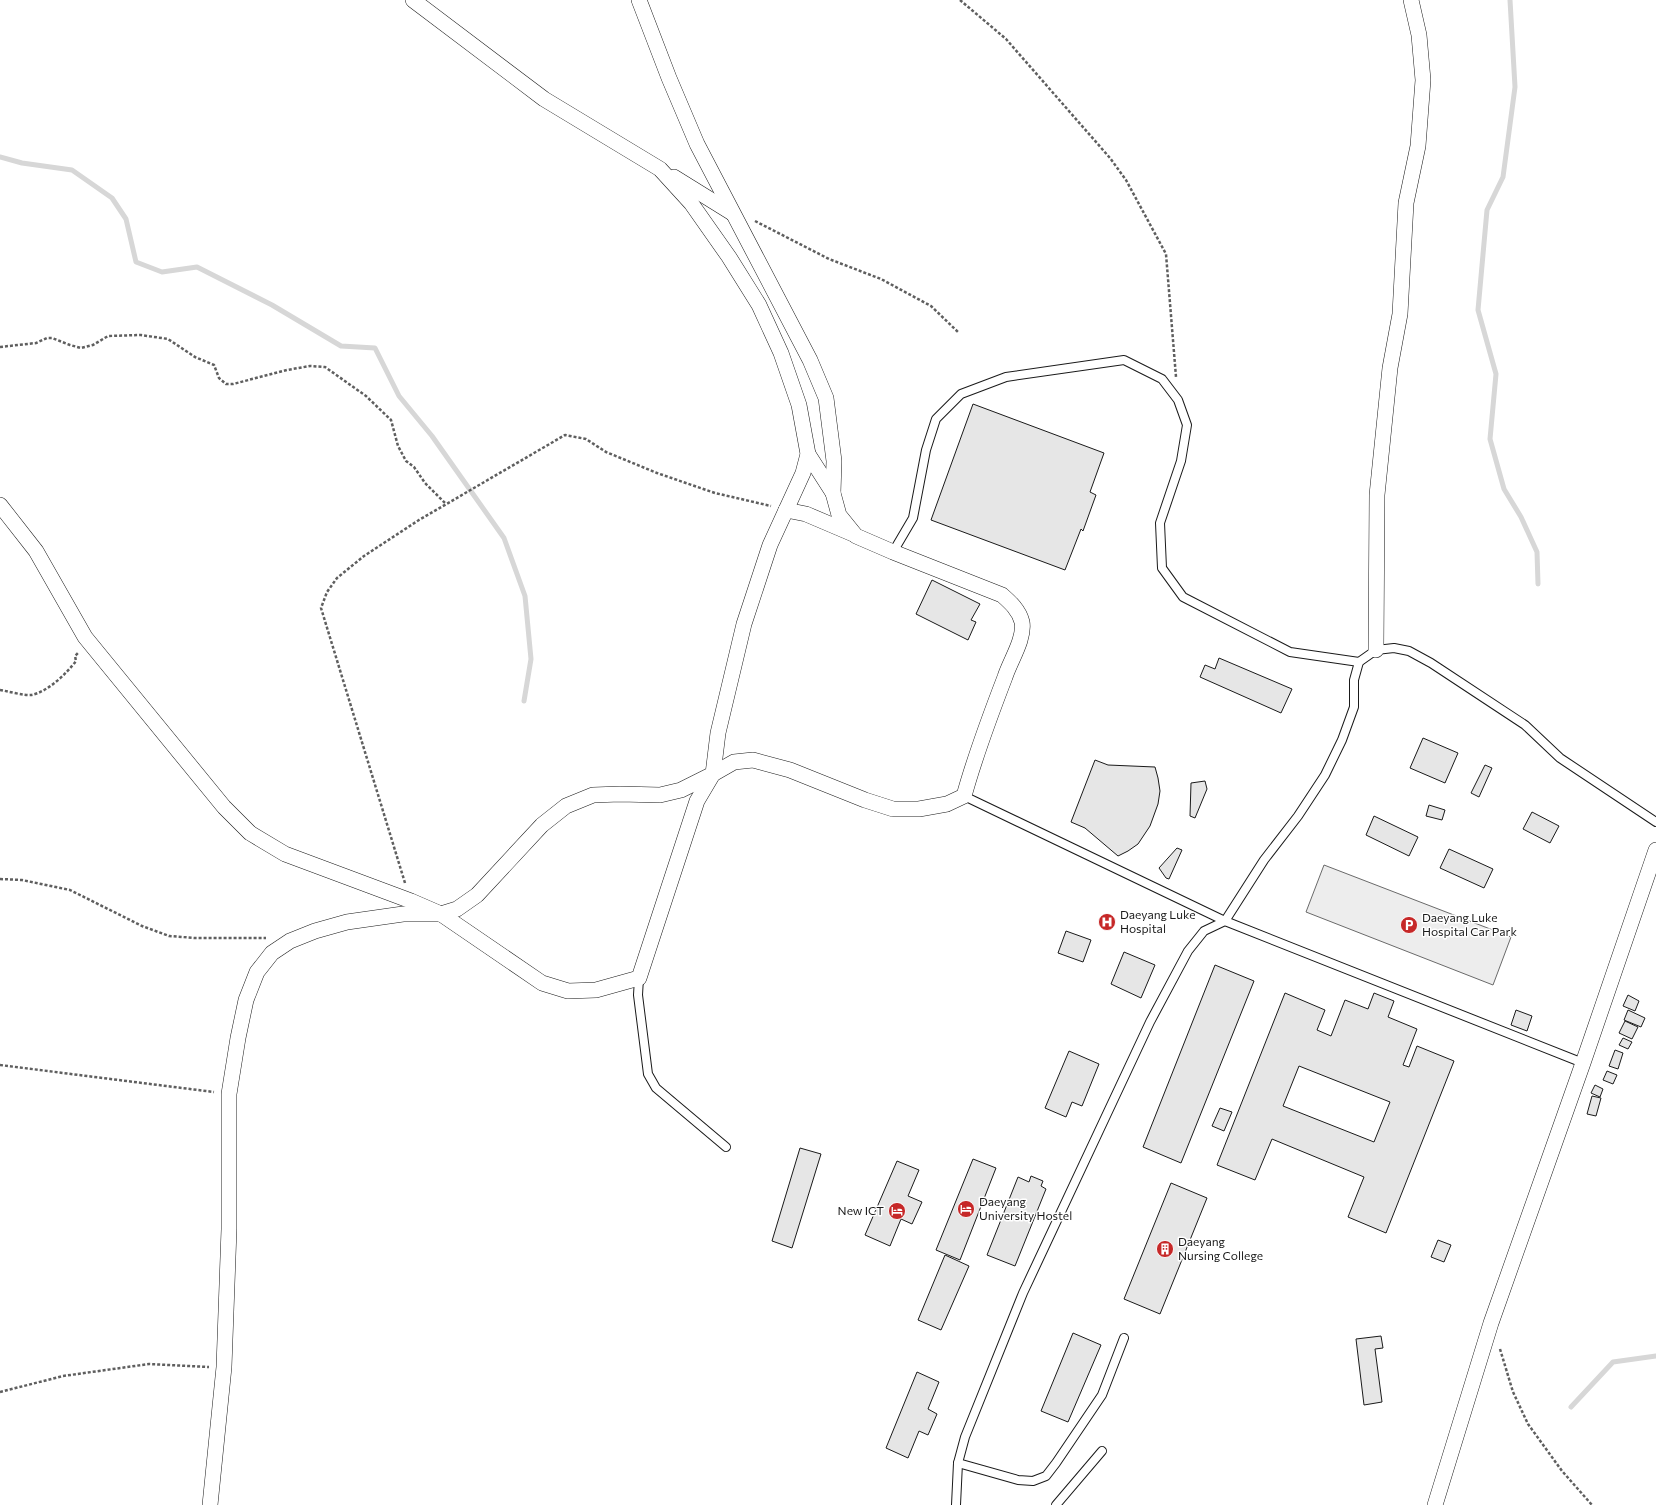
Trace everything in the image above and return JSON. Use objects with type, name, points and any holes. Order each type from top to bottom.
[{"type":"street","points":[[413,0],[544,99],[732,213]]},
{"type":"street","points":[[639,0],[668,78],[697,144],[810,360],[826,398],[834,461],[832,493]]},
{"type":"street","points":[[1376,650],[1377,496],[1390,368],[1400,314],[1406,203],[1418,146],[1422,80],[1419,35],[1410,0]]},
{"type":"street","points":[[660,169],[691,203],[729,257],[759,305],[781,353],[799,405],[808,454],[832,493],[839,515],[856,536]]},
{"type":"street","points":[[0,505],[36,551],[85,637],[224,807],[250,833],[285,854],[411,901],[440,914],[542,983],[568,991],[596,990],[638,978],[697,801],[713,774],[718,733],[744,624],[770,545],[803,473],[808,454]]},
{"type":"street","points":[[210,1505],[224,1367],[229,1229],[229,1094],[246,1000],[257,972],[272,953],[290,941],[315,931],[347,922],[403,914],[440,914],[457,909],[477,895],[542,825],[566,806],[593,795],[660,795],[681,790],[734,762],[753,760],[790,770],[865,800],[893,809],[919,809],[947,804],[964,796],[972,768],[1005,675],[1020,638],[1022,622],[1015,606],[1002,595],[893,552],[806,514],[786,510]]},
{"type":"street","points":[[1435,1505],[1491,1322],[1656,850]]},
{"type":"lane","points":[[893,552],[913,518],[926,450],[936,419],[961,394],[1006,377],[1124,360],[1162,380],[1178,400],[1187,425],[1181,461],[1160,523],[1162,568],[1183,597],[1290,652],[1360,662]]},
{"type":"lane","points":[[956,1505],[958,1464],[965,1437],[975,1409],[1024,1293],[1150,1022],[1188,950],[1204,931],[1225,921],[1264,860],[1298,816],[1325,775],[1342,740],[1354,706],[1354,680],[1360,662],[1376,650],[1394,648],[1409,651],[1431,663],[1525,725],[1560,758],[1656,822]]},
{"type":"lane","points":[[964,796],[1225,921],[1583,1062]]},
{"type":"lane","points":[[638,978],[638,995],[648,1074],[656,1088],[726,1147]]},
{"type":"lane","points":[[958,1464],[1018,1480],[1033,1481],[1046,1476],[1102,1395],[1124,1338]]},
{"type":"lane","points":[[1056,1505],[1102,1451]]},
{"type":"path","points":[[960,0],[1006,39],[1110,158],[1126,180],[1166,254],[1178,400]]},
{"type":"path","points":[[732,213],[747,217],[829,260],[881,279],[906,292],[931,306],[958,332]]},
{"type":"path","points":[[0,347],[36,343],[47,338],[52,338],[82,348],[93,345],[108,336],[131,334],[155,336],[168,339],[195,357],[214,365],[219,378],[226,384],[233,384],[274,373],[310,366],[325,367],[335,375],[347,381],[360,393],[366,396],[391,420],[398,446],[406,461],[414,467],[425,483],[446,504]]},
{"type":"path","points":[[411,901],[322,608],[327,592],[337,578],[364,556],[446,504],[565,435],[586,439],[606,452],[657,474],[715,493],[786,510]]},
{"type":"path","points":[[0,690],[31,695],[48,687],[68,672],[76,660],[75,656],[86,648],[93,646]]},
{"type":"path","points":[[0,879],[22,880],[70,890],[142,926],[169,936],[195,938],[258,937],[290,941]]},
{"type":"path","points":[[0,1065],[229,1094]]},
{"type":"path","points":[[1491,1322],[1513,1392],[1528,1424],[1562,1471],[1592,1505]]},
{"type":"path","points":[[0,1392],[63,1376],[149,1364],[224,1367]]},
{"type":"shaded area","name":"Daeyang Luke Hospital Car Park","points":[[1324,865],[1511,937],[1493,985],[1306,912]]},
{"type":"building","points":[[973,404],[1104,453],[1090,492],[1096,495],[1083,531],[1081,529],[1065,570],[931,520]]},
{"type":"building","points":[[932,580],[980,604],[971,620],[976,622],[968,640],[916,614]]},
{"type":"building","points":[[1219,658],[1292,689],[1281,713],[1200,677],[1205,665],[1215,669]]},
{"type":"building","points":[[1423,738],[1458,753],[1445,783],[1410,768]]},
{"type":"building","points":[[1095,760],[1108,765],[1155,767],[1158,778],[1160,791],[1158,804],[1150,826],[1138,844],[1118,856],[1085,828],[1071,822]]},
{"type":"building","points":[[1485,765],[1492,768],[1479,797],[1471,793]]},
{"type":"building","points":[[1205,781],[1207,789],[1195,818],[1190,816],[1191,783]]},
{"type":"building","points":[[1429,805],[1445,810],[1442,820],[1426,816]]},
{"type":"building","points":[[1532,812],[1559,826],[1550,843],[1523,829]]},
{"type":"building","points":[[1374,816],[1418,837],[1409,856],[1366,835]]},
{"type":"building","points":[[1177,848],[1182,850],[1169,879],[1166,878],[1159,868]]},
{"type":"building","points":[[1449,849],[1493,869],[1484,888],[1440,868]]},
{"type":"building","points":[[1066,931],[1091,940],[1083,962],[1058,953]]},
{"type":"building","points":[[1124,952],[1155,965],[1141,998],[1111,984]]},
{"type":"building","points":[[1215,965],[1254,981],[1181,1163],[1143,1147]]},
{"type":"building","points":[[1285,993],[1325,1010],[1317,1030],[1331,1036],[1345,1000],[1368,1009],[1374,993],[1394,1001],[1388,1017],[1417,1029],[1403,1065],[1409,1067],[1417,1046],[1454,1061],[1386,1233],[1348,1217],[1364,1177],[1272,1139],[1255,1180],[1217,1165]],"holes":[[[1299,1066],[1390,1102],[1374,1142],[1283,1106]]]},
{"type":"building","points":[[1628,995],[1639,1001],[1635,1011],[1623,1006]]},
{"type":"building","points":[[1516,1010],[1532,1016],[1527,1031],[1511,1025]]},
{"type":"building","points":[[1628,1010],[1645,1018],[1641,1027],[1624,1020]]},
{"type":"building","points":[[1625,1021],[1638,1027],[1632,1039],[1619,1033]]},
{"type":"building","points":[[1623,1038],[1632,1042],[1628,1049],[1619,1045]]},
{"type":"building","points":[[1615,1050],[1623,1053],[1618,1069],[1609,1066]]},
{"type":"building","points":[[1069,1051],[1099,1064],[1082,1106],[1072,1102],[1066,1117],[1045,1108]]},
{"type":"building","points":[[1607,1071],[1617,1075],[1613,1084],[1603,1080]]},
{"type":"building","points":[[1595,1085],[1603,1089],[1600,1097],[1591,1093]]},
{"type":"building","points":[[1592,1096],[1601,1098],[1596,1116],[1587,1114]]},
{"type":"building","points":[[1220,1108],[1232,1112],[1224,1131],[1212,1126]]},
{"type":"building","points":[[800,1148],[821,1154],[792,1248],[772,1241]]},
{"type":"building","name":"Daeyang University Hostel","points":[[973,1159],[996,1168],[960,1260],[936,1250]]},
{"type":"building","name":"New ICT","points":[[897,1161],[919,1170],[908,1196],[922,1202],[912,1224],[901,1219],[890,1246],[865,1235]]},
{"type":"building","points":[[1031,1176],[1043,1181],[1041,1186],[1046,1189],[1015,1266],[987,1255],[1018,1177],[1029,1182]]},
{"type":"building","name":"Daeyang Nursing College","points":[[1171,1183],[1207,1198],[1160,1314],[1124,1299]]},
{"type":"building","points":[[1438,1240],[1451,1245],[1444,1262],[1431,1257]]},
{"type":"building","points":[[945,1255],[969,1266],[941,1330],[918,1320]]},
{"type":"building","points":[[1073,1333],[1101,1345],[1068,1422],[1041,1411]]},
{"type":"building","points":[[1381,1336],[1383,1348],[1375,1349],[1382,1402],[1364,1405],[1356,1339]]},
{"type":"building","points":[[917,1372],[939,1382],[928,1409],[937,1414],[928,1435],[919,1431],[908,1458],[886,1448]]},
{"type":"waterway","points":[[1510,0],[1515,87],[1503,177],[1487,210],[1478,310],[1496,374],[1490,439],[1504,489],[1521,517],[1537,552],[1538,584]]},
{"type":"waterway","points":[[0,157],[22,163],[72,170],[112,198],[126,219],[136,262],[162,272],[197,267],[272,305],[341,346],[375,348],[399,396],[432,436],[504,538],[525,596],[531,659],[524,701]]},
{"type":"waterway","points":[[1571,1407],[1613,1362],[1656,1356]]},
{"type":"place","name":"Daeyang Luke Hospital","points":[[1107,922]]},
{"type":"place","name":"Daeyang Luke Hospital Car Park","points":[[1409,925]]},
{"type":"place","name":"Daeyang University Hostel","points":[[966,1209]]},
{"type":"place","name":"New ICT","points":[[897,1211]]},
{"type":"place","name":"Daeyang Nursing College","points":[[1165,1249]]}]
